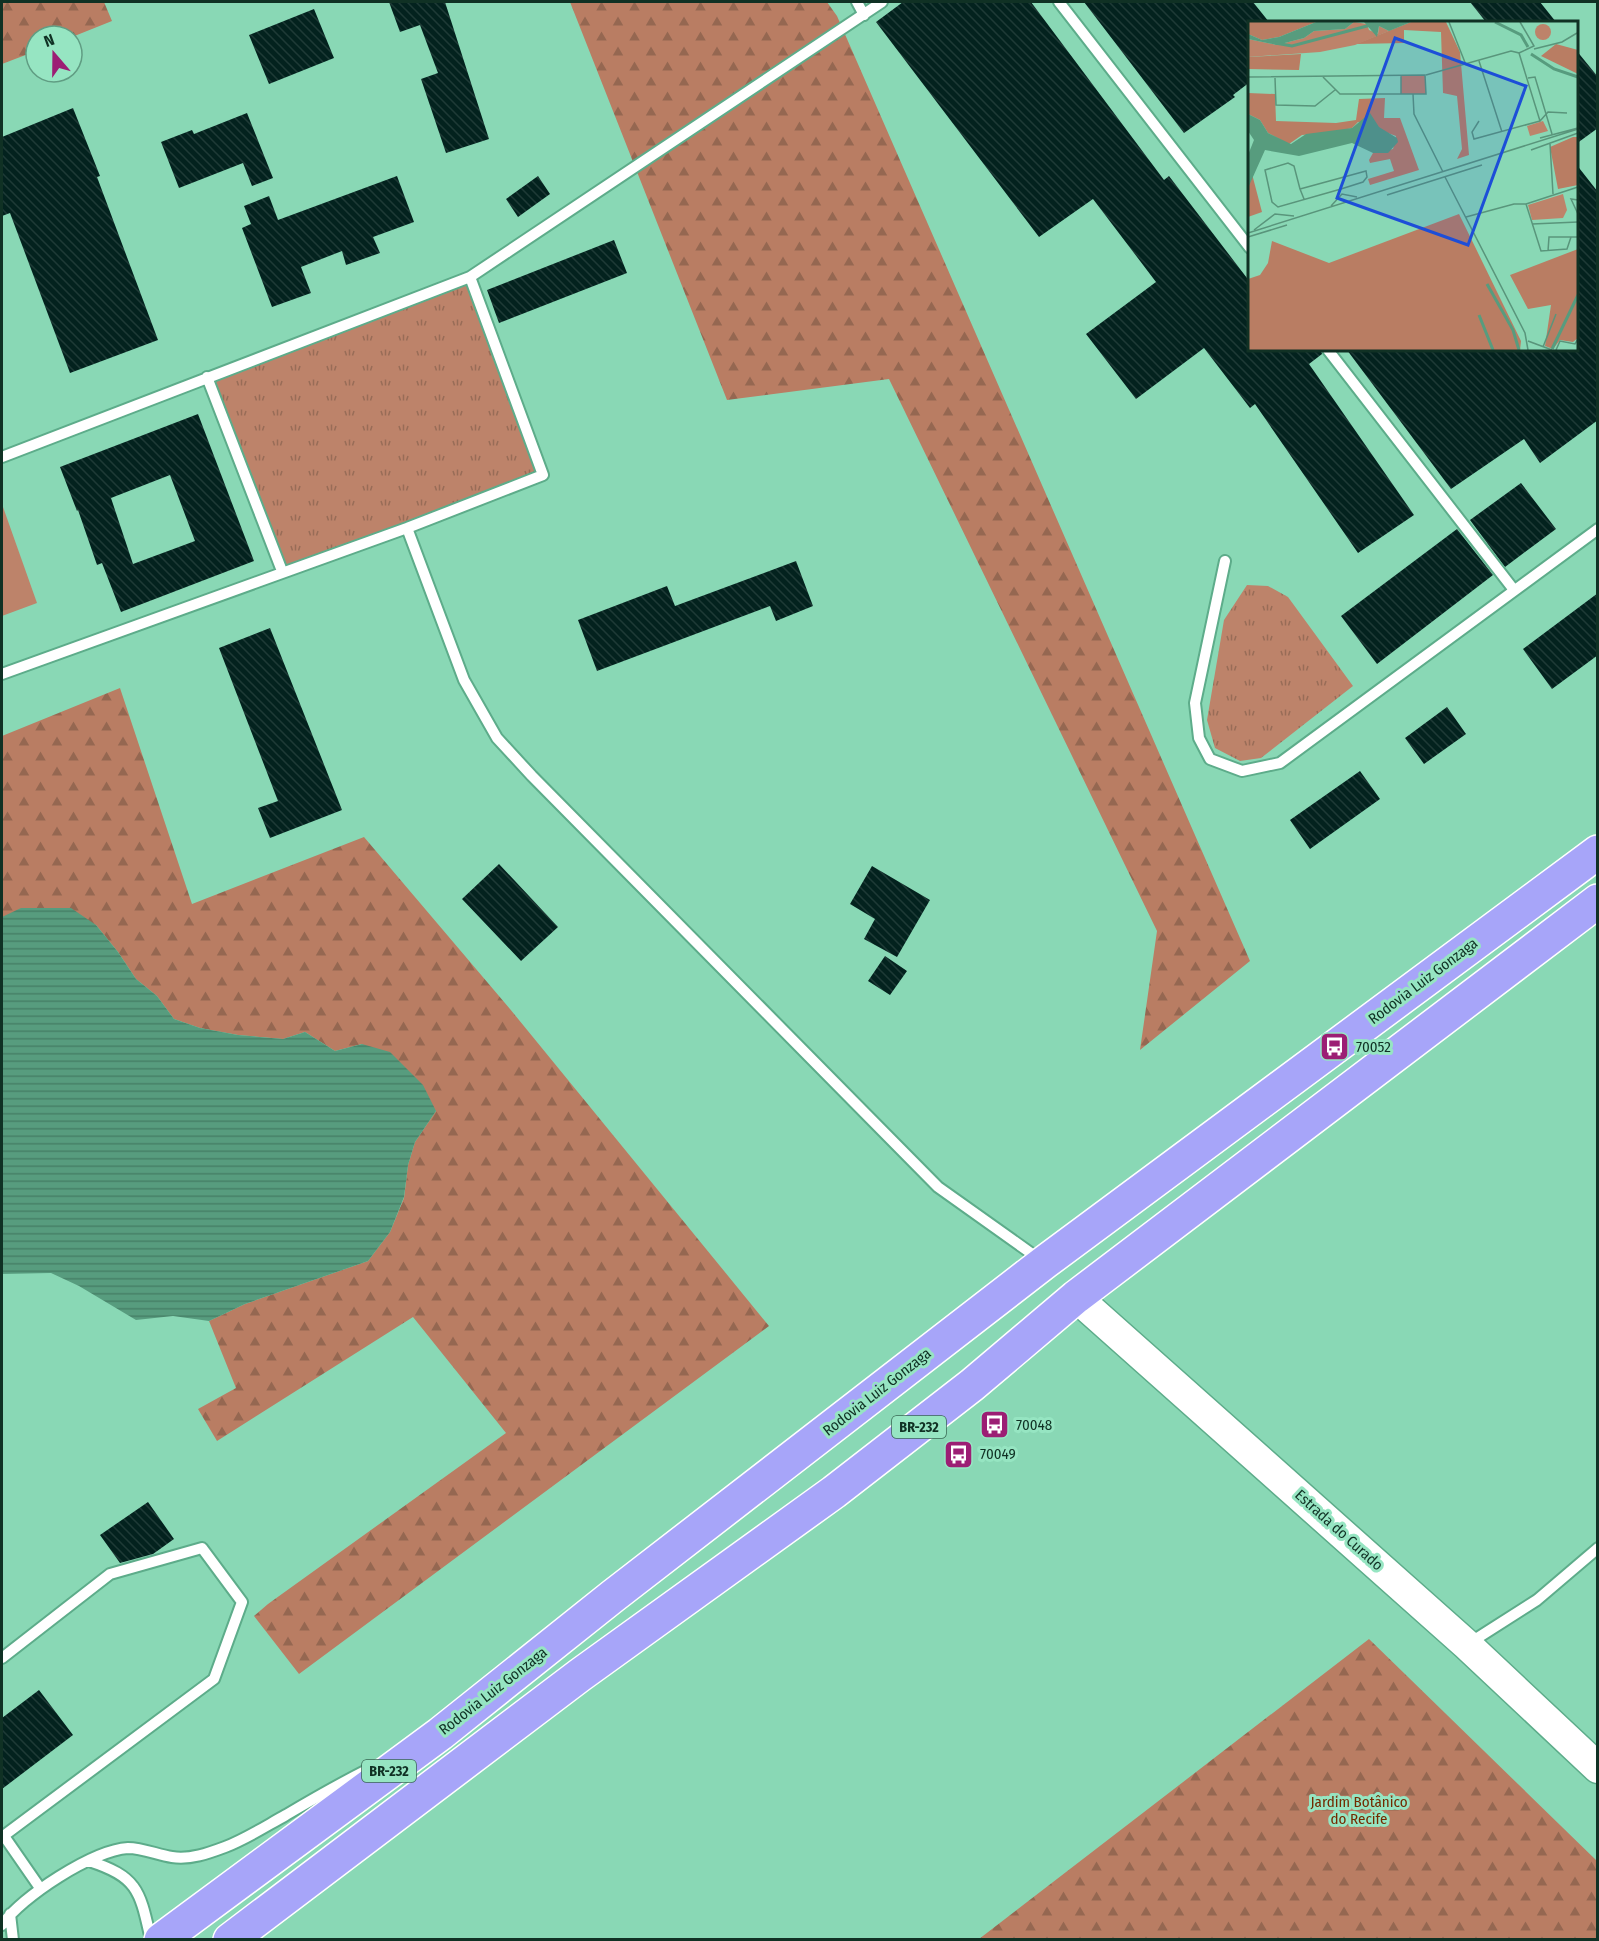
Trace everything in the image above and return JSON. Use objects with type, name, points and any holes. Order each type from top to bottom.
[{"type":"highway","name":"Rodovia Luiz Gonzaga","points":[[161,1940],[440,1734],[612,1596],[1045,1262],[1598,852]]},
{"type":"highway","name":"BR-232","points":[[230,1940],[580,1675],[844,1485],[972,1385],[1076,1297],[1598,901]]},
{"type":"main road","name":"Estrada do Curado","points":[[1076,1297],[1467,1645],[1598,1768]]},
{"type":"lane","points":[[857,2],[864,15]]},
{"type":"lane","points":[[2,457],[470,278],[882,2]]},
{"type":"lane","points":[[1059,2],[1248,245]]},
{"type":"lane","points":[[2,674],[282,571],[407,528],[543,475],[470,278]]},
{"type":"lane","points":[[1329,351],[1514,590]]},
{"type":"lane","points":[[207,377],[282,571]]},
{"type":"lane","points":[[407,528],[464,680],[496,738],[938,1187],[1045,1262]]},
{"type":"lane","points":[[1225,561],[1195,703],[1199,738],[1210,759],[1242,771],[1280,762],[1598,529]]},
{"type":"lane","points":[[2,1658],[110,1574],[202,1548],[242,1602],[214,1679],[3,1837],[40,1888]]},
{"type":"lane","points":[[1467,1645],[1537,1600],[1598,1548]]},
{"type":"lane","points":[[2,1925],[10,1914],[40,1888],[89,1861],[128,1848],[175,1858],[201,1855],[228,1846],[341,1782],[440,1734]]},
{"type":"lane","points":[[89,1861],[109,1867],[132,1883],[139,1897],[151,1940]]},
{"type":"lane","points":[[10,1914],[13,1940]]},
{"type":"green space","points":[[2,2],[104,2],[112,21],[84,32],[84,24],[24,24],[24,56],[2,64]]},
{"type":"green space","points":[[570,2],[827,2],[837,16],[1250,961],[1140,1050],[1157,931],[889,379],[727,400]]},
{"type":"green space","points":[[470,277],[543,475],[282,571],[207,377]]},
{"type":"green space","points":[[2,508],[37,603],[2,616]]},
{"type":"green space","points":[[1247,585],[1268,586],[1288,597],[1353,686],[1261,758],[1240,761],[1215,748],[1207,720],[1224,620]]},
{"type":"green space","points":[[120,688],[192,904],[364,837],[510,1009],[769,1326],[299,1674],[254,1616],[506,1433],[413,1317],[217,1441],[198,1409],[236,1388],[209,1321],[245,1304],[368,1261],[390,1232],[404,1198],[408,1165],[415,1142],[436,1111],[362,1044],[335,1051],[305,1032],[283,1039],[238,1035],[200,1028],[174,1019],[157,996],[136,979],[96,925],[2,917],[2,736]]},
{"type":"green space","name":"Jardim Botânico do Recife","points":[[1369,1639],[1597,1861],[1597,1939],[979,1939]]},
{"type":"shaded area","points":[[21,908],[71,908],[96,925],[136,979],[157,996],[174,1019],[200,1028],[238,1035],[283,1039],[305,1032],[335,1051],[362,1044],[390,1052],[423,1085],[436,1111],[415,1142],[408,1165],[404,1197],[390,1232],[368,1261],[245,1304],[209,1321],[173,1316],[136,1320],[79,1286],[51,1273],[2,1274],[2,917]]},
{"type":"building","points":[[389,2],[445,2],[489,139],[446,153],[421,79],[438,73],[420,25],[400,32]]},
{"type":"building","points":[[903,2],[1031,2],[1164,180],[1169,176],[1248,279],[1248,351],[1321,351],[1322,354],[1309,364],[1414,515],[1358,553],[1255,404],[1250,408],[1204,348],[1136,399],[1086,334],[1156,282],[1093,199],[1039,237],[876,22]]},
{"type":"building","points":[[1084,2],[1253,2],[1268,21],[1248,21],[1248,84],[1233,95],[1235,97],[1184,133]]},
{"type":"building","points":[[1470,2],[1540,2],[1555,21],[1485,21]]},
{"type":"building","points":[[314,9],[334,58],[269,84],[249,35]]},
{"type":"building","points":[[1578,52],[1598,77],[1598,128],[1578,143]]},
{"type":"building","points":[[73,108],[100,176],[97,177],[158,340],[70,373],[10,213],[2,216],[2,137]]},
{"type":"building","points":[[247,113],[273,178],[252,186],[243,163],[179,188],[161,142],[192,130],[194,134]]},
{"type":"building","points":[[1578,167],[1598,192],[1598,420],[1540,463],[1524,439],[1451,489],[1348,351],[1578,351]]},
{"type":"building","points":[[397,176],[414,222],[373,237],[380,253],[346,265],[342,251],[301,267],[311,293],[272,307],[242,228],[251,224],[244,206],[269,196],[278,220]]},
{"type":"building","points":[[538,176],[550,194],[518,217],[506,199]]},
{"type":"building","points":[[614,240],[627,273],[499,323],[487,290]]},
{"type":"building","points":[[198,414],[254,561],[121,612],[102,563],[97,565],[60,467]],"holes":[[[170,475],[195,541],[133,564],[111,498]]]},
{"type":"building","points":[[1521,483],[1556,529],[1505,567],[1470,520]]},
{"type":"building","points":[[1457,529],[1493,575],[1377,664],[1341,616]]},
{"type":"building","points":[[796,561],[813,606],[776,621],[770,606],[597,671],[578,620],[667,586],[675,606]]},
{"type":"building","points":[[1598,593],[1598,655],[1552,689],[1523,649]]},
{"type":"building","points":[[270,628],[342,810],[270,838],[258,808],[278,801],[219,648]]},
{"type":"building","points":[[1447,707],[1466,734],[1424,764],[1405,738]]},
{"type":"building","points":[[1360,771],[1380,799],[1310,849],[1290,820]]},
{"type":"building","points":[[499,864],[558,927],[521,961],[462,899]]},
{"type":"building","points":[[872,866],[930,900],[897,957],[864,939],[875,919],[850,904]]},
{"type":"building","points":[[885,956],[907,971],[890,995],[868,981]]},
{"type":"building","points":[[148,1502],[174,1539],[153,1554],[120,1563],[100,1535]]},
{"type":"building","points":[[39,1690],[73,1735],[2,1789],[2,1718]]},
{"type":"place","name":"70052","points":[[1335,1047]]},
{"type":"place","name":"70048","points":[[995,1425]]},
{"type":"place","name":"70049","points":[[959,1454]]}]
